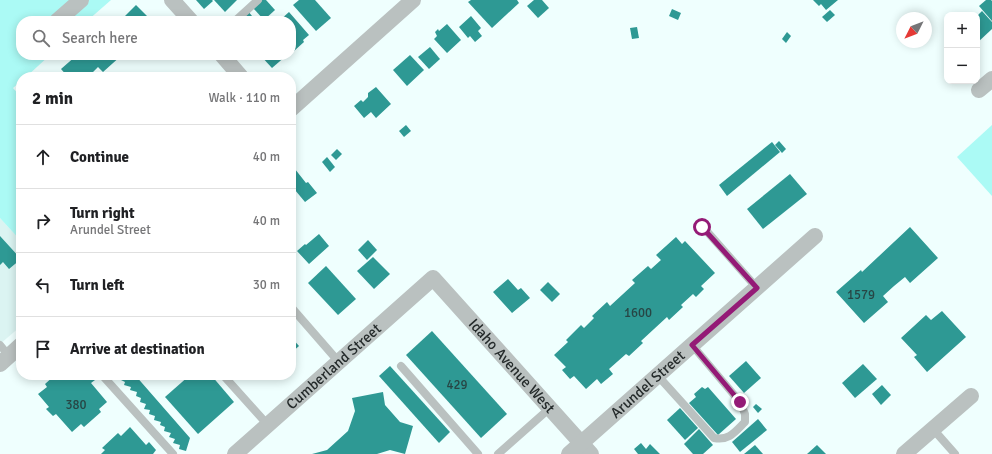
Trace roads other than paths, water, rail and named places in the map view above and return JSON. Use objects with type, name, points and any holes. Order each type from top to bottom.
[{"type":"street","points":[[63,16],[81,0]]},
{"type":"street","points":[[172,0],[186,16]]},
{"type":"street","points":[[296,105],[413,0]]},
{"type":"street","points":[[226,60],[237,72]]},
{"type":"street","points":[[979,90],[992,79]]},
{"type":"street","name":"Arundel Street","points":[[569,454],[586,449],[658,376],[815,236]]},
{"type":"street","name":"Cumberland Street","points":[[236,453],[433,278]]},
{"type":"street","name":"Idaho Avenue West","points":[[433,278],[586,449]]},
{"type":"street","points":[[904,454],[970,396]]},
{"type":"lane","points":[[240,16],[258,0]]},
{"type":"lane","points":[[702,227],[757,288]]},
{"type":"lane","points":[[296,313],[338,361]]},
{"type":"lane","points":[[658,376],[714,438],[721,440],[729,437],[745,422],[745,414],[740,402],[692,345]]},
{"type":"lane","points":[[401,366],[478,454]]},
{"type":"lane","points":[[106,380],[173,454]]},
{"type":"lane","points":[[227,380],[267,424]]},
{"type":"lane","points":[[498,454],[550,408]]},
{"type":"lane","points":[[933,429],[955,454]]}]
